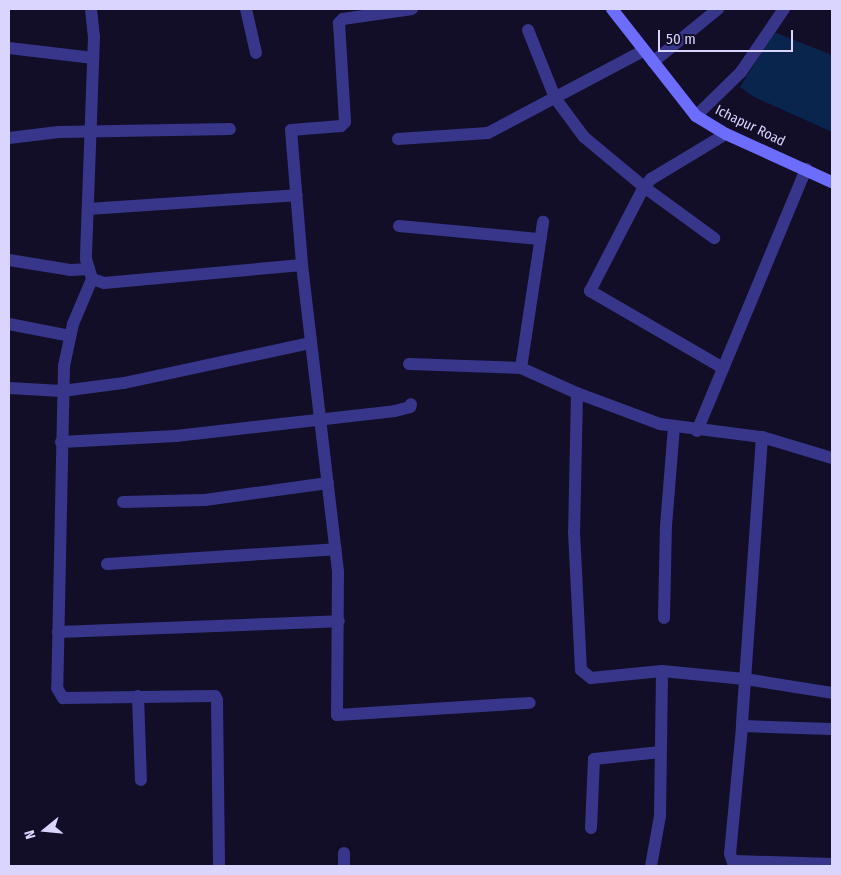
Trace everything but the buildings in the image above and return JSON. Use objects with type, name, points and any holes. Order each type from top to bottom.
[{"type":"street","points":[[91,9],[93,58],[86,259],[91,274],[70,336],[62,391],[58,632],[59,695],[63,698],[210,694],[217,700],[219,866]]},
{"type":"street","points":[[246,9],[256,53]]},
{"type":"street","points":[[412,9],[343,19],[339,23],[346,122],[342,126],[291,130],[302,265],[336,549],[340,620],[337,715],[530,703]]},
{"type":"street","name":"Ichapur Road","points":[[612,9],[643,51],[696,116],[726,134],[832,182]]},
{"type":"street","points":[[653,62],[718,9]]},
{"type":"street","points":[[696,116],[741,72],[784,9]]},
{"type":"street","points":[[528,30],[555,98],[584,136],[644,187],[714,238]]},
{"type":"street","points":[[9,48],[93,58]]},
{"type":"street","points":[[398,139],[488,133],[643,51]]},
{"type":"street","points":[[9,138],[58,132],[90,133],[230,129]]},
{"type":"street","points":[[723,368],[590,291],[644,187],[652,179],[726,134]]},
{"type":"street","points":[[696,431],[806,169]]},
{"type":"street","points":[[88,209],[297,195]]},
{"type":"street","points":[[521,368],[543,222]]},
{"type":"street","points":[[399,226],[540,239]]},
{"type":"street","points":[[9,260],[91,274],[104,283],[302,265]]},
{"type":"street","points":[[9,324],[70,336]]},
{"type":"street","points":[[9,388],[62,391],[124,384],[311,343]]},
{"type":"street","points":[[409,364],[521,368],[577,393],[674,427],[762,437],[832,458]]},
{"type":"street","points":[[577,393],[574,532],[581,670],[591,678],[662,671],[745,679],[832,693]]},
{"type":"street","points":[[61,442],[176,436],[320,418],[395,411],[410,408],[411,404]]},
{"type":"street","points":[[664,618],[666,526],[674,427]]},
{"type":"street","points":[[762,437],[742,726],[730,854],[734,864],[832,864]]},
{"type":"street","points":[[123,502],[205,500],[328,484]]},
{"type":"street","points":[[107,564],[336,549]]},
{"type":"street","points":[[58,632],[340,620]]},
{"type":"street","points":[[651,866],[660,816],[662,671]]},
{"type":"street","points":[[138,696],[141,780]]},
{"type":"street","points":[[742,726],[830,729]]},
{"type":"street","points":[[591,828],[594,759],[661,752]]},
{"type":"street","points":[[344,853],[344,866]]},
{"type":"water","points":[[774,32],[832,55],[832,132],[754,97],[740,87]]}]
